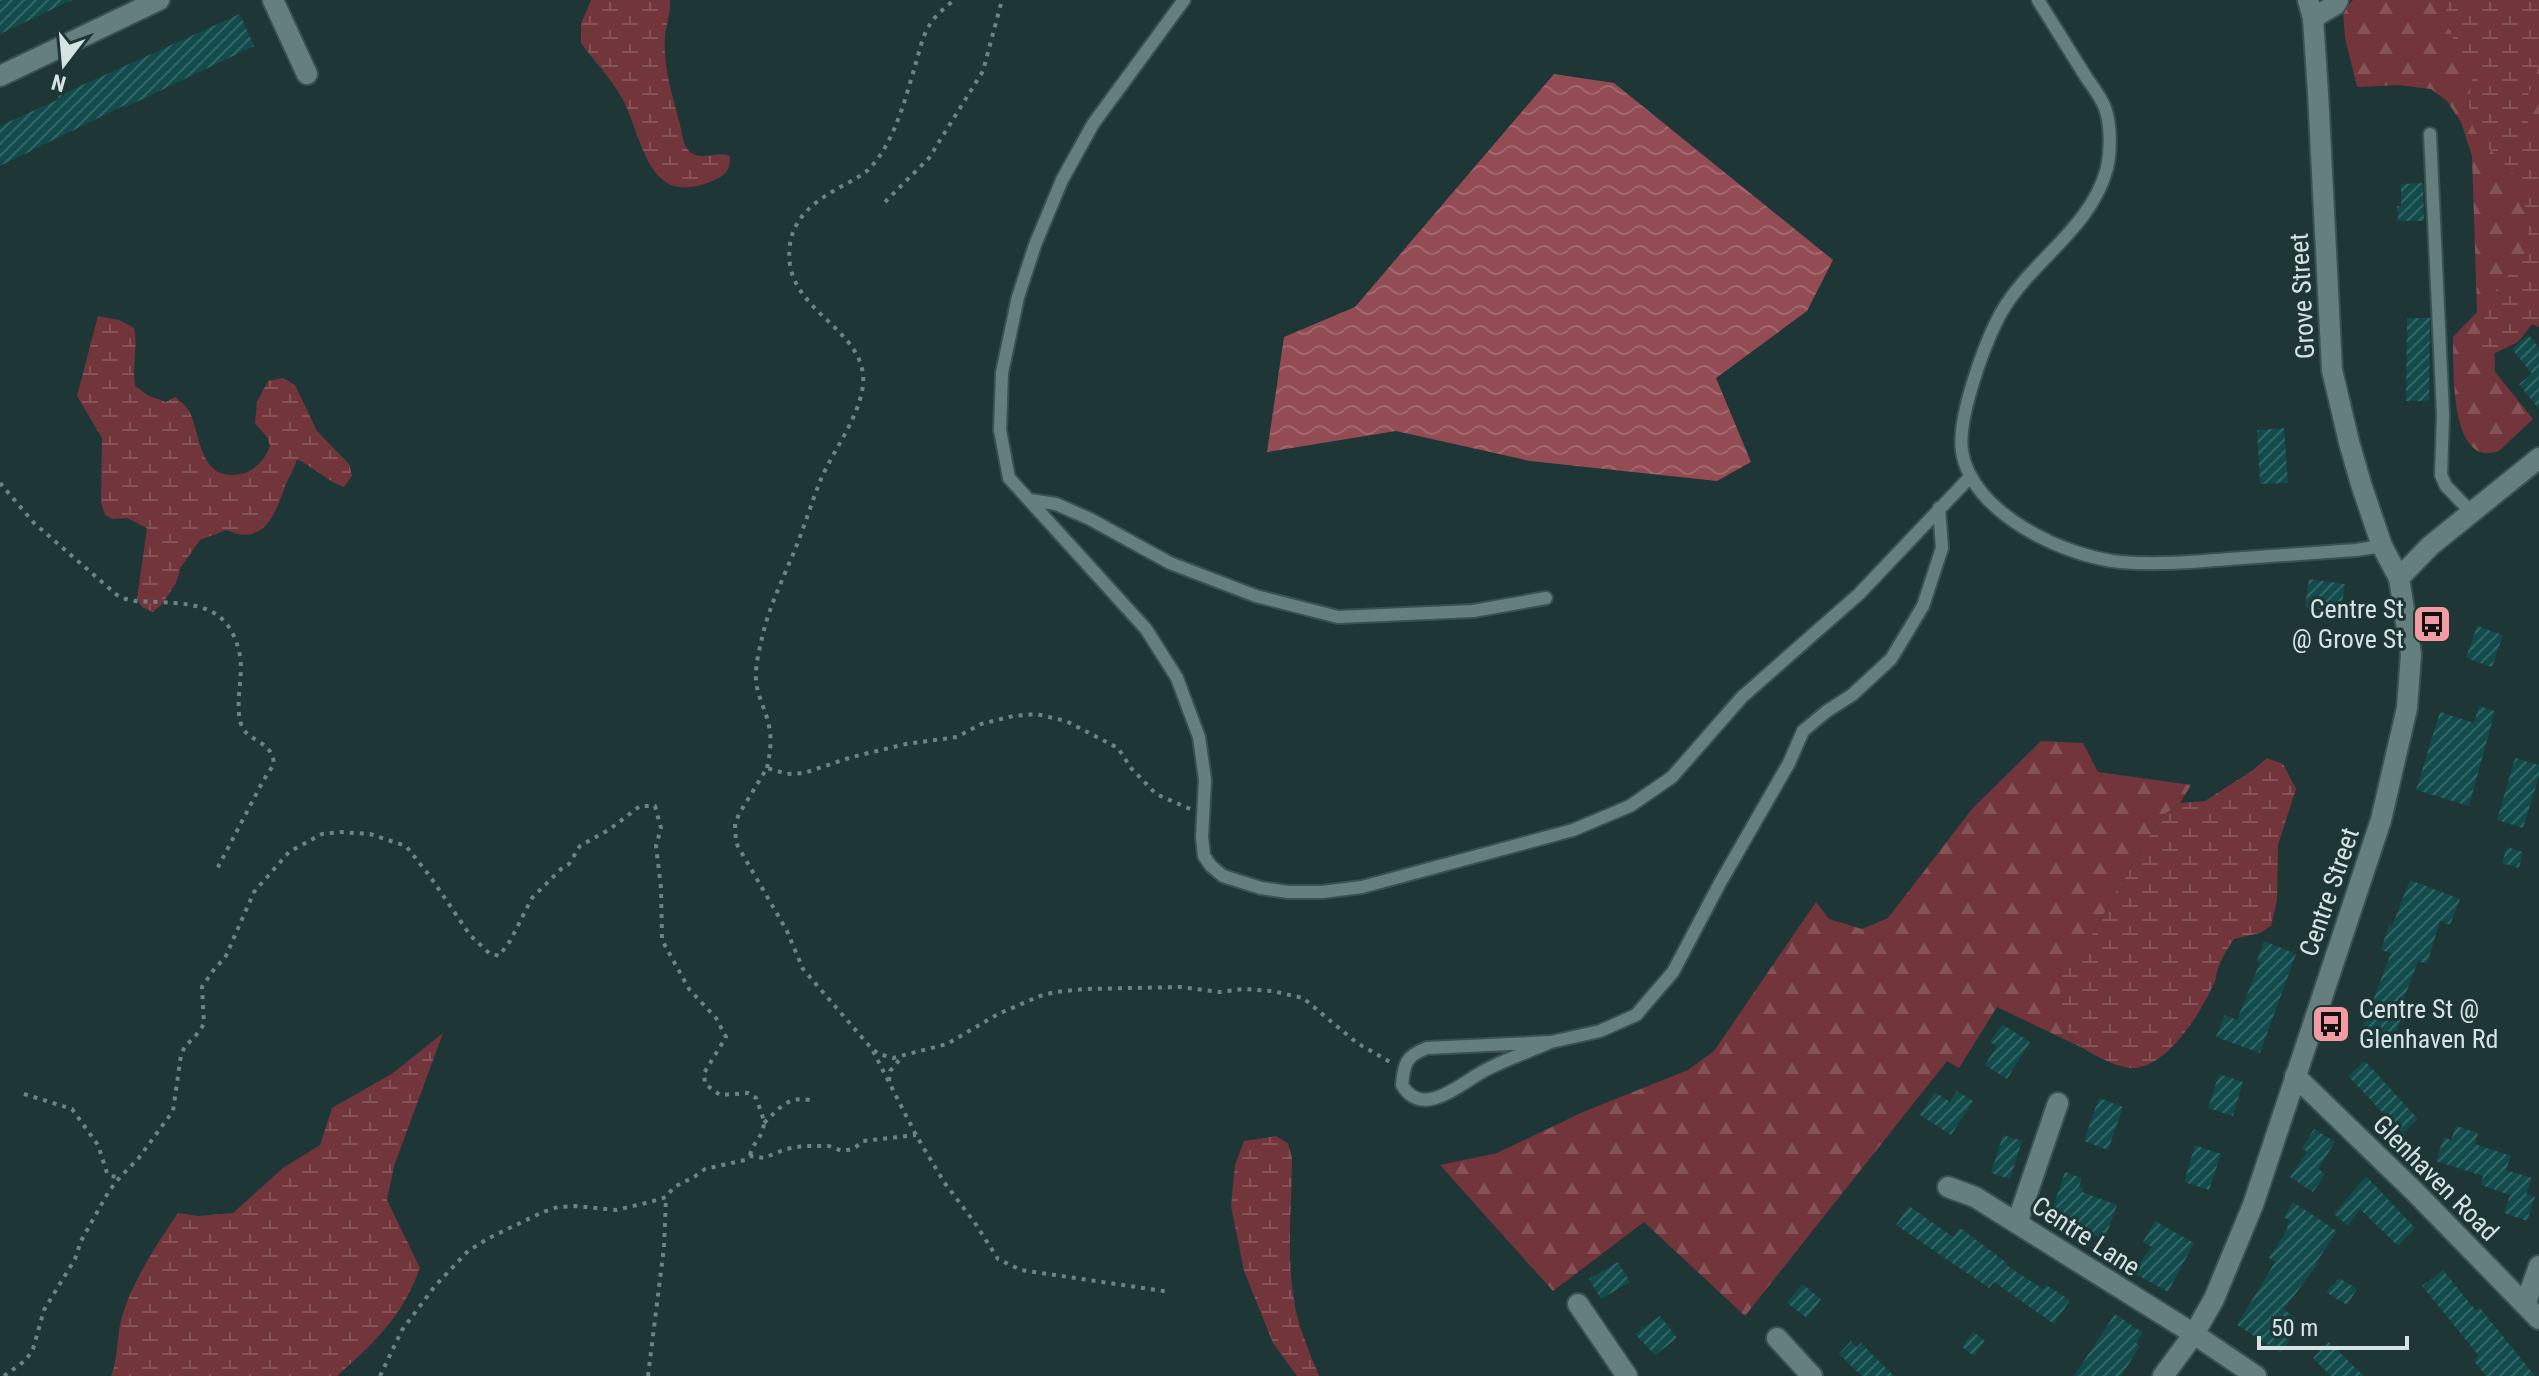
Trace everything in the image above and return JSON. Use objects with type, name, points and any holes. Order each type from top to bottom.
[{"type":"street","points":[[0,76],[159,0]]},
{"type":"street","points":[[273,0],[307,74]]},
{"type":"street","points":[[2310,9],[2335,5],[2338,0]]},
{"type":"street","name":"Grove Street","points":[[2310,9],[2332,370],[2349,442],[2382,546],[2399,578]]},
{"type":"street","points":[[2399,578],[2430,546],[2539,458]]},
{"type":"street","name":"Centre Street","points":[[2163,1376],[2194,1334],[2214,1299],[2241,1236],[2381,820],[2404,722],[2411,654],[2399,578]]},
{"type":"street","name":"Glenhaven Road","points":[[2295,1076],[2414,1191],[2532,1312]]},
{"type":"street","points":[[2017,1223],[2058,1103]]},
{"type":"street","name":"Centre Lane","points":[[1948,1187],[1975,1197],[2256,1376]]},
{"type":"street","points":[[2532,1312],[2539,1266]]},
{"type":"street","points":[[1578,1304],[1627,1376]]},
{"type":"street","points":[[1777,1338],[1812,1376]]},
{"type":"lane","points":[[1184,0],[1093,124],[1062,180],[1018,297],[1002,373],[1000,430],[1009,478],[1146,629],[1177,678],[1199,737],[1205,780],[1204,856],[1223,876],[1261,888],[1288,892],[1322,892],[1375,884],[1516,846],[1587,824],[1630,806],[1672,777],[1742,697],[1859,594],[1971,476]]},
{"type":"lane","points":[[2038,0],[2105,107],[2109,132],[2107,167],[2089,207],[2062,243],[2032,270],[2003,311],[1983,352],[1962,432],[1961,449],[1965,464],[1984,497],[2030,532],[2069,550],[2118,562],[2173,564],[2382,546]]},
{"type":"lane","points":[[2430,134],[2442,400],[2441,475],[2446,486],[2471,512]]},
{"type":"lane","points":[[1029,500],[1056,504],[1170,563],[1256,596],[1338,617],[1473,611],[1546,598]]},
{"type":"lane","points":[[1551,1042],[1482,1072],[1441,1097],[1425,1100],[1413,1097],[1402,1085],[1407,1060],[1414,1053],[1427,1048],[1551,1042],[1600,1031],[1636,1015],[1673,972],[1783,774],[1803,731],[1852,695],[1891,659],[1923,606],[1942,548],[1939,508]]},
{"type":"path","points":[[954,0],[929,26],[891,135],[880,155],[867,170],[805,211],[796,224],[789,247],[790,265],[799,291],[856,353],[862,367],[863,384],[854,413],[821,479],[772,604],[762,638],[755,675],[769,726],[770,748],[767,768],[735,824],[736,843],[787,931],[803,969],[872,1049],[944,1182],[998,1259],[1008,1266],[1036,1273],[1170,1292]]},
{"type":"path","points":[[885,202],[929,158],[983,71],[1002,0]]},
{"type":"path","points":[[0,483],[34,523],[117,595],[128,601],[180,604],[216,612],[232,630],[242,667],[241,725],[246,734],[265,744],[274,764],[216,871]]},
{"type":"path","points":[[767,768],[787,774],[804,773],[906,744],[957,737],[981,724],[1036,714],[1066,721],[1118,748],[1131,768],[1156,794],[1203,814]]},
{"type":"path","points":[[4,1376],[26,1360],[33,1349],[44,1310],[75,1259],[93,1218],[120,1177],[132,1166],[173,1111],[181,1055],[204,1024],[202,987],[225,958],[254,892],[289,852],[322,834],[340,832],[370,834],[406,846],[470,935],[489,953],[499,956],[532,898],[569,864],[580,846],[610,829],[634,809],[649,805],[655,806],[661,828],[656,846],[662,940],[689,989],[716,1018],[726,1037],[704,1073],[705,1084],[720,1095],[748,1093],[756,1098],[764,1123],[762,1133],[754,1141],[750,1156],[745,1160],[705,1169],[674,1187],[666,1197],[664,1247],[648,1376]]},
{"type":"path","points":[[872,1049],[884,1057],[903,1056],[947,1044],[998,1014],[1055,992],[1180,987],[1220,992],[1243,989],[1303,998],[1357,1043],[1403,1070]]},
{"type":"path","points":[[889,1085],[890,1071],[903,1056]]},
{"type":"path","points":[[24,1094],[72,1109],[98,1145],[107,1173],[120,1177]]},
{"type":"path","points":[[764,1123],[785,1101],[810,1100]]},
{"type":"path","points":[[750,1156],[764,1158],[803,1146],[829,1146],[842,1151],[853,1149],[863,1141],[916,1135]]},
{"type":"path","points":[[380,1376],[402,1330],[435,1286],[468,1251],[489,1238],[558,1207],[616,1210],[666,1197]]},
{"type":"green space","points":[[591,0],[670,0],[665,59],[684,141],[689,151],[698,156],[730,156],[728,170],[723,175],[689,187],[672,185],[650,165],[622,98],[581,43],[581,24]]},
{"type":"green space","points":[[2353,0],[2539,0],[2539,327],[2522,320],[2494,342],[2495,372],[2533,419],[2499,451],[2482,453],[2470,445],[2457,411],[2453,337],[2477,312],[2472,156],[2461,122],[2447,101],[2431,89],[2398,85],[2357,87],[2345,38],[2343,11]]},
{"type":"green space","points":[[2448,0],[2538,0],[2539,6],[2539,62],[2525,108],[2530,126],[2539,137],[2539,322],[2534,322],[2518,342],[2481,360],[2476,353],[2485,317],[2500,283],[2518,267],[2524,256],[2528,225],[2524,201],[2515,177],[2481,140],[2472,124],[2469,104],[2474,69],[2448,28]]},
{"type":"green space","points":[[98,316],[119,320],[134,328],[135,386],[149,396],[166,402],[175,397],[184,405],[191,415],[205,457],[218,472],[241,474],[262,460],[270,446],[267,437],[255,423],[257,402],[268,381],[283,378],[295,385],[317,431],[349,464],[352,476],[344,487],[297,459],[276,510],[265,526],[249,534],[226,530],[200,540],[181,567],[176,583],[153,612],[142,607],[137,599],[147,528],[127,518],[113,519],[105,515],[101,502],[102,438],[77,396]]},
{"type":"green space","points":[[2041,741],[2083,743],[2098,772],[2191,785],[2180,803],[2160,818],[2088,941],[2060,966],[2064,1023],[2070,1037],[2091,1052],[1997,1007],[1959,1068],[1947,1061],[1745,1316],[1644,1222],[1553,1291],[1440,1165],[1497,1153],[1583,1112],[1688,1070],[1714,1051],[1816,902],[1829,919],[1862,929],[1888,918],[1972,809]]},
{"type":"green space","points":[[2267,758],[2283,764],[2296,789],[2278,845],[2277,900],[2271,926],[2260,933],[2234,939],[2192,1023],[2157,1060],[2131,1068],[2091,1053],[2071,1038],[2064,1024],[2060,966],[2088,941],[2160,818],[2180,803],[2205,801]]},
{"type":"green space","points":[[443,1033],[394,1166],[387,1200],[420,1268],[405,1301],[375,1340],[337,1376],[111,1376],[128,1300],[147,1261],[178,1213],[198,1216],[233,1213],[283,1168],[320,1145],[332,1108],[393,1073]]},
{"type":"green space","points":[[1276,1136],[1288,1143],[1292,1158],[1290,1247],[1294,1300],[1304,1339],[1319,1376],[1297,1376],[1273,1343],[1244,1271],[1231,1206],[1235,1165],[1244,1141]]},
{"type":"water","points":[[1554,74],[1614,83],[1833,260],[1807,311],[1716,378],[1751,462],[1717,481],[1530,461],[1396,431],[1267,452],[1284,337],[1355,307]]},
{"type":"building","points":[[0,0],[72,0],[0,34]]},
{"type":"building","points":[[240,14],[254,46],[0,166],[0,126],[59,99],[58,96]]},
{"type":"building","points":[[2423,183],[2424,221],[2398,221],[2401,184]]},
{"type":"building","points":[[2407,318],[2430,318],[2429,401],[2406,401]]},
{"type":"building","points":[[2529,335],[2539,348],[2539,409],[2519,384],[2532,374],[2512,349]]},
{"type":"building","points":[[2284,428],[2288,483],[2260,484],[2257,430]]},
{"type":"building","points":[[2309,579],[2345,584],[2341,612],[2305,607]]},
{"type":"building","points":[[2477,626],[2503,635],[2492,667],[2466,658]]},
{"type":"building","points":[[2479,706],[2495,711],[2469,806],[2416,790],[2440,712],[2474,723]]},
{"type":"building","points":[[2515,758],[2539,765],[2539,776],[2523,828],[2497,820]]},
{"type":"building","points":[[2507,847],[2523,852],[2519,868],[2502,863]]},
{"type":"building","points":[[2410,880],[2460,899],[2450,925],[2440,921],[2427,964],[2418,961],[2397,1017],[2401,1018],[2394,1038],[2363,1027],[2391,953],[2381,950]]},
{"type":"building","points":[[2264,941],[2296,954],[2260,1053],[2216,1037],[2225,1015],[2237,1020],[2260,962],[2257,961]]},
{"type":"building","points":[[2002,1024],[2030,1042],[2007,1079],[1985,1065],[1997,1046],[1990,1042]]},
{"type":"building","points":[[2365,1061],[2418,1119],[2403,1134],[2348,1076]]},
{"type":"building","points":[[2219,1074],[2243,1082],[2233,1116],[2208,1108]]},
{"type":"building","points":[[1957,1091],[1973,1101],[1951,1135],[1920,1115],[1935,1092],[1950,1102]]},
{"type":"building","points":[[2099,1098],[2123,1107],[2108,1150],[2084,1141]]},
{"type":"building","points":[[2456,1126],[2478,1133],[2475,1144],[2511,1156],[2506,1170],[2532,1178],[2526,1194],[2535,1197],[2527,1221],[2504,1213],[2510,1195],[2481,1185],[2483,1176],[2436,1161],[2444,1137],[2451,1140]]},
{"type":"building","points":[[2314,1129],[2335,1142],[2318,1169],[2325,1174],[2313,1192],[2290,1177],[2307,1152],[2302,1148]]},
{"type":"building","points":[[2003,1135],[2022,1141],[2010,1179],[1991,1173]]},
{"type":"building","points":[[2195,1145],[2221,1154],[2209,1190],[2184,1182]]},
{"type":"building","points":[[2065,1172],[2082,1178],[2079,1187],[2083,1188],[2082,1192],[2117,1205],[2105,1239],[2091,1234],[2092,1230],[2082,1225],[2051,1213]]},
{"type":"building","points":[[2366,1176],[2415,1228],[2398,1246],[2360,1209],[2348,1226],[2334,1214]]},
{"type":"building","points":[[2293,1202],[2337,1231],[2318,1264],[2284,1309],[2295,1318],[2288,1328],[2294,1332],[2281,1353],[2237,1325],[2275,1262],[2269,1258],[2288,1228],[2290,1221],[2284,1217]]},
{"type":"building","points":[[1909,1206],[1953,1237],[1960,1228],[2006,1265],[2043,1289],[2046,1285],[2070,1300],[2054,1324],[1994,1282],[1989,1288],[1896,1225]]},
{"type":"building","points":[[2155,1221],[2194,1243],[2168,1292],[2132,1272],[2152,1247],[2143,1242]]},
{"type":"building","points":[[1618,1262],[1630,1282],[1601,1299],[1589,1279]]},
{"type":"building","points":[[2443,1270],[2476,1311],[2480,1308],[2535,1376],[2486,1376],[2474,1361],[2479,1356],[2422,1286]]},
{"type":"building","points":[[2339,1278],[2357,1289],[2347,1305],[2326,1292]]},
{"type":"building","points":[[1802,1284],[1821,1299],[1807,1318],[1787,1303]]},
{"type":"building","points":[[2115,1314],[2143,1333],[2136,1343],[2140,1346],[2121,1376],[2074,1376]]},
{"type":"building","points":[[1660,1316],[1677,1338],[1655,1355],[1635,1334]]},
{"type":"building","points":[[1973,1332],[1985,1341],[1974,1356],[1962,1347]]},
{"type":"building","points":[[1851,1341],[1857,1347],[1861,1343],[1894,1376],[1862,1376],[1839,1354]]},
{"type":"building","points":[[2329,1342],[2364,1376],[2331,1376],[2313,1358]]},
{"type":"place","name":"Centre St @ Grove St","points":[[2432,624]]},
{"type":"place","name":"Centre St @ Glenhaven Rd","points":[[2331,1024]]}]
